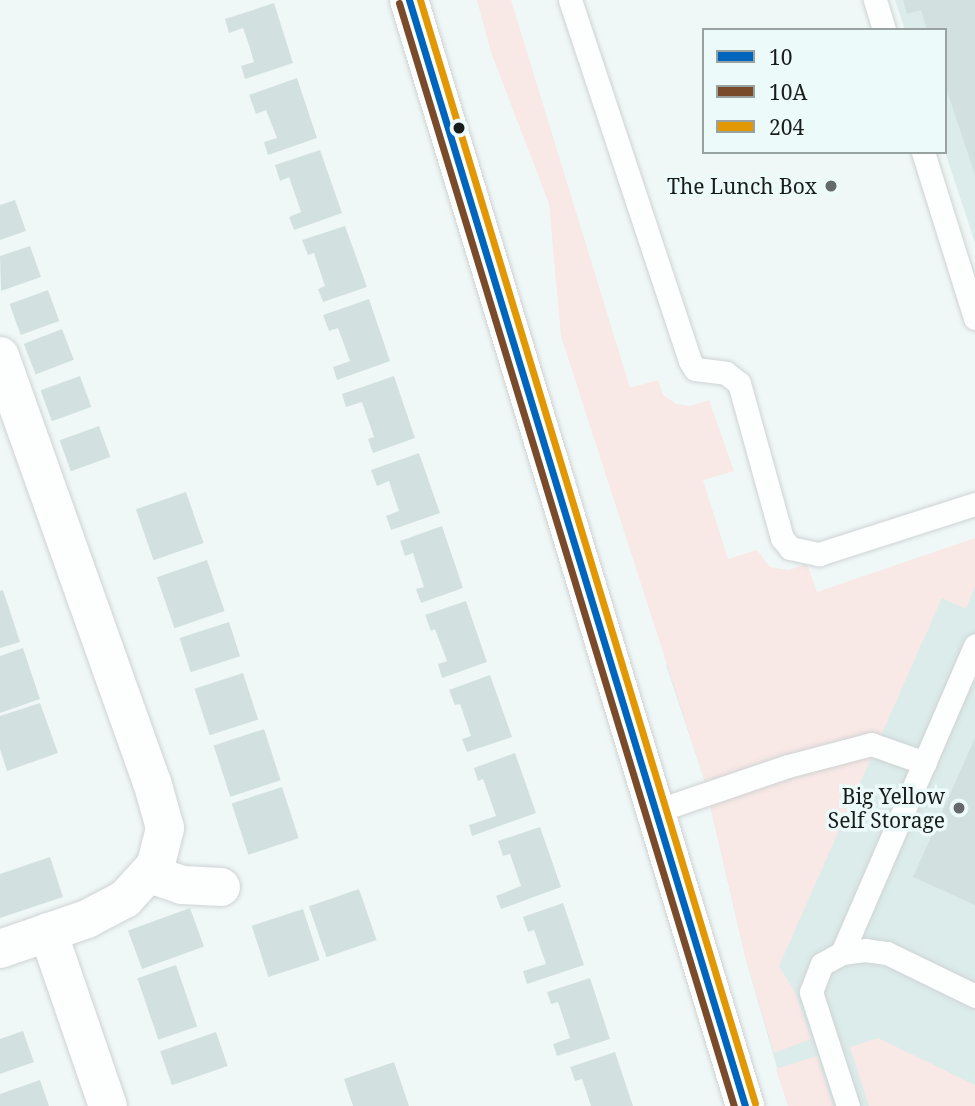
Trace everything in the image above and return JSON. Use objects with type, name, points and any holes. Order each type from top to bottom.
[{"type":"main road","points":[[410,0],[745,1106]]},
{"type":"main road","points":[[0,949],[88,919],[125,898],[156,865],[165,828],[152,782],[1,363]]},
{"type":"main road","points":[[149,874],[182,885],[221,887]]},
{"type":"main road","points":[[48,932],[108,1106]]},
{"type":"lane","points":[[570,0],[690,361],[695,369],[726,373],[738,383],[782,538],[790,548],[819,554],[975,504]]},
{"type":"lane","points":[[875,0],[883,28]]},
{"type":"lane","points":[[924,154],[975,318]]},
{"type":"lane","points":[[842,953],[975,646]]},
{"type":"lane","points":[[656,811],[788,766],[871,744],[925,763]]},
{"type":"lane","points":[[848,1106],[811,992],[822,964],[842,953],[864,950],[887,953],[975,996]]},
{"type":"shaded area","points":[[477,0],[511,0],[630,388],[658,380],[663,395],[676,404],[690,406],[709,400],[734,471],[703,480],[728,559],[757,550],[770,567],[788,570],[807,564],[817,592],[975,538],[975,587],[966,609],[942,598],[779,966],[795,992],[811,1039],[774,1053],[746,960],[704,779],[561,336],[549,204],[491,52]]},
{"type":"shaded area","points":[[895,0],[975,0],[975,243],[946,154],[947,28],[904,28]]},
{"type":"shaded area","points":[[975,564],[975,1106],[788,1106],[746,960],[704,779],[666,665]]},
{"type":"shaded area","points":[[878,1038],[975,1085],[975,1106],[869,1106],[850,1047]]},
{"type":"shaded area","points":[[817,1056],[833,1106],[788,1106],[776,1069]]},
{"type":"building","points":[[903,0],[975,0],[975,175],[947,91],[947,28],[926,28],[921,10],[907,14]]},
{"type":"building","points":[[274,3],[293,63],[245,79],[241,66],[254,62],[249,45],[243,28],[229,33],[225,19]]},
{"type":"building","points":[[297,78],[317,138],[268,155],[264,142],[277,138],[266,110],[256,114],[249,95]]},
{"type":"building","points":[[320,150],[342,213],[294,230],[289,217],[301,212],[289,177],[280,181],[275,165]]},
{"type":"building","points":[[15,200],[26,231],[0,240],[0,205]]},
{"type":"building","points":[[345,226],[367,287],[323,302],[318,289],[325,286],[314,253],[308,255],[302,240]]},
{"type":"building","points":[[30,246],[41,277],[1,291],[0,256]]},
{"type":"building","points":[[48,290],[59,321],[21,335],[9,304]]},
{"type":"building","points":[[369,299],[390,361],[337,380],[333,367],[350,361],[338,328],[329,331],[323,315]]},
{"type":"building","points":[[62,329],[74,360],[36,375],[24,344]]},
{"type":"building","points":[[80,376],[91,407],[52,421],[41,390]]},
{"type":"building","points":[[394,376],[415,438],[373,453],[368,439],[374,437],[362,402],[346,407],[342,394]]},
{"type":"building","points":[[99,426],[110,457],[71,471],[60,440]]},
{"type":"building","points":[[419,453],[440,513],[391,530],[386,516],[399,511],[389,481],[377,486],[371,470]]},
{"type":"building","points":[[186,492],[204,543],[153,560],[136,509]]},
{"type":"building","points":[[442,526],[463,588],[421,603],[416,589],[424,587],[413,553],[405,556],[400,541]]},
{"type":"building","points":[[207,560],[225,611],[174,628],[157,577]]},
{"type":"building","points":[[3,590],[20,642],[0,648],[0,591]]},
{"type":"building","points":[[466,601],[487,662],[442,678],[438,664],[447,661],[435,629],[431,631],[425,615]]},
{"type":"building","points":[[229,622],[240,656],[191,672],[180,638]]},
{"type":"building","points":[[23,648],[40,699],[0,713],[0,656]]},
{"type":"building","points":[[243,673],[258,720],[210,735],[194,689]]},
{"type":"building","points":[[490,675],[512,737],[467,752],[462,739],[471,736],[460,704],[455,705],[449,690]]},
{"type":"building","points":[[40,703],[58,753],[7,771],[0,749],[0,716]]},
{"type":"building","points":[[264,729],[281,780],[230,797],[214,745]]},
{"type":"building","name":"Big Yellow Self Storage","points":[[975,738],[975,905],[913,877]]},
{"type":"building","points":[[515,753],[536,813],[472,836],[469,825],[496,816],[483,779],[478,781],[474,768]]},
{"type":"building","points":[[282,787],[299,838],[248,855],[232,803]]},
{"type":"building","points":[[540,827],[561,887],[501,909],[496,896],[521,886],[510,854],[503,856],[498,841]]},
{"type":"building","points":[[50,857],[63,897],[0,918],[0,874]]},
{"type":"building","points":[[359,889],[377,940],[326,957],[309,906]]},
{"type":"building","points":[[563,903],[584,965],[527,984],[523,971],[546,964],[534,930],[528,932],[523,917]]},
{"type":"building","points":[[190,908],[204,947],[142,969],[128,931]]},
{"type":"building","points":[[303,909],[320,960],[268,977],[252,926]]},
{"type":"building","points":[[176,965],[197,1026],[158,1040],[137,978]]},
{"type":"building","points":[[590,978],[610,1039],[557,1056],[553,1044],[570,1038],[558,1002],[551,1004],[547,992]]},
{"type":"building","points":[[23,1031],[34,1062],[0,1074],[0,1039]]},
{"type":"building","points":[[216,1032],[228,1066],[172,1085],[160,1051]]},
{"type":"building","points":[[615,1052],[633,1106],[591,1106],[582,1079],[575,1081],[570,1067]]},
{"type":"building","points":[[394,1062],[409,1106],[353,1106],[344,1079]]},
{"type":"building","points":[[40,1080],[49,1106],[0,1106],[0,1094]]},
{"type":"transit line","name":"10","points":[[409,0],[745,1106]]},
{"type":"transit line","name":"204","points":[[420,0],[755,1103]]},
{"type":"transit line","name":"10A","points":[[399,3],[734,1106]]},
{"type":"place","name":"The Lunch Box","points":[[831,186]]},
{"type":"place","name":"Big Yellow Self Storage","points":[[959,808]]}]
